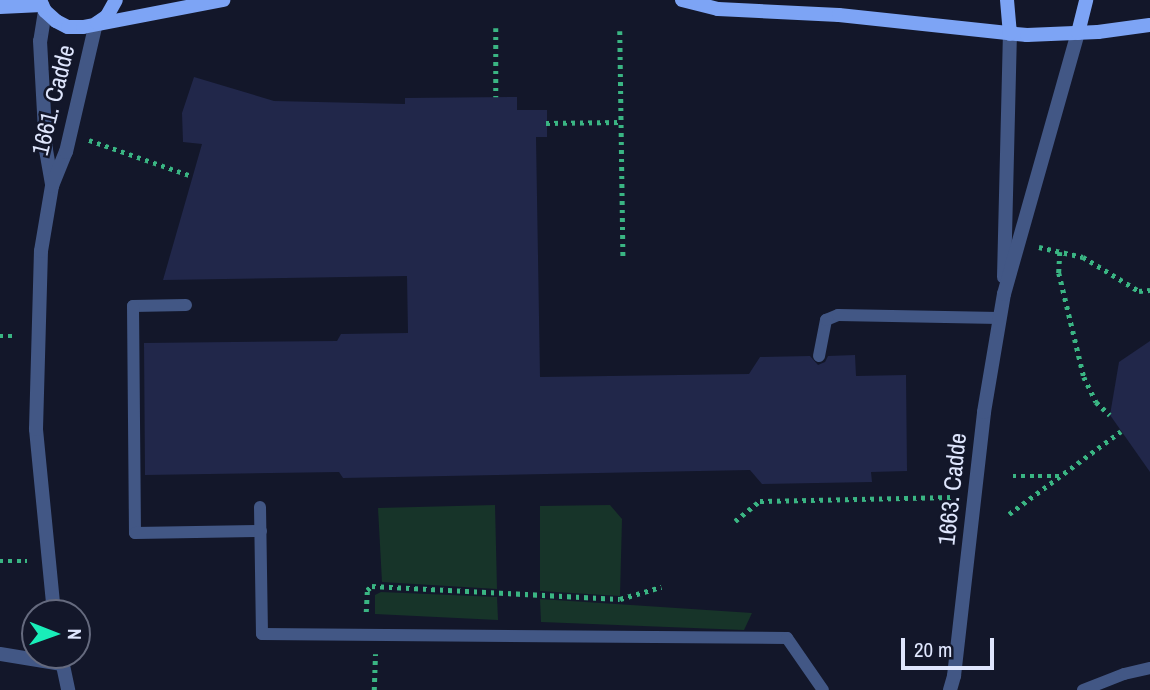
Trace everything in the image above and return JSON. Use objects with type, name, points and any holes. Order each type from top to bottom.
[{"type":"street","points":[[96,23],[107,16],[116,0]]},
{"type":"street","points":[[0,7],[42,5],[68,27],[83,27],[223,0]]},
{"type":"street","points":[[682,0],[718,9],[839,15],[1010,34],[1078,33],[1150,25]]},
{"type":"street","points":[[1007,0],[1010,34]]},
{"type":"street","points":[[1078,33],[1086,0]]},
{"type":"street","name":"1661. Cadde","points":[[42,5],[40,41],[46,150],[52,187]]},
{"type":"street","name":"1661. Cadde","points":[[53,599],[36,429],[41,251],[52,187],[66,152],[96,23]]},
{"type":"street","name":"1663. Cadde","points":[[950,690],[954,677],[974,497],[999,317],[1078,33]]},
{"type":"street","name":"1663. Cadde","points":[[1004,294],[1010,34]]},
{"type":"street","points":[[0,654],[21,656]]},
{"type":"street","points":[[64,669],[68,690]]},
{"type":"lane","points":[[186,305],[133,306],[135,533],[261,531]]},
{"type":"lane","points":[[819,356],[826,320],[838,316],[999,317]]},
{"type":"lane","points":[[260,507],[262,634],[787,638],[823,690]]},
{"type":"lane","points":[[1083,690],[1124,674],[1150,668]]},
{"type":"path","points":[[496,28],[496,97]]},
{"type":"path","points":[[620,31],[622,256]]},
{"type":"path","points":[[547,123],[621,122]]},
{"type":"path","points":[[85,138],[192,176]]},
{"type":"path","points":[[1018,242],[1083,257],[1139,291],[1150,290]]},
{"type":"path","points":[[1060,252],[1059,273],[1084,377],[1096,402],[1110,415]]},
{"type":"path","points":[[1009,514],[1121,431]]},
{"type":"path","points":[[1013,476],[1060,476]]},
{"type":"path","points":[[735,521],[760,501],[974,497]]},
{"type":"path","points":[[366,612],[367,590],[372,586],[620,599],[661,587]]},
{"type":"path","points":[[364,652],[375,654],[374,690]]},
{"type":"green space","points":[[495,505],[497,589],[382,582],[378,508]]},
{"type":"green space","points":[[610,505],[622,519],[620,596],[540,591],[540,506]]},
{"type":"green space","points":[[381,592],[497,597],[498,620],[375,614],[375,595]]},
{"type":"green space","points":[[540,599],[752,613],[744,630],[541,622]]},
{"type":"building","points":[[194,77],[274,101],[405,104],[405,98],[517,97],[517,110],[547,110],[547,137],[536,137],[540,377],[749,374],[760,357],[810,356],[818,365],[825,362],[828,356],[855,355],[856,376],[906,375],[907,471],[871,472],[872,482],[762,484],[750,470],[343,478],[339,472],[145,475],[144,343],[337,341],[341,334],[408,333],[407,276],[163,280],[202,144],[183,142],[182,113]]},
{"type":"building","points":[[1150,341],[1150,472],[1110,415],[1119,362]]}]
